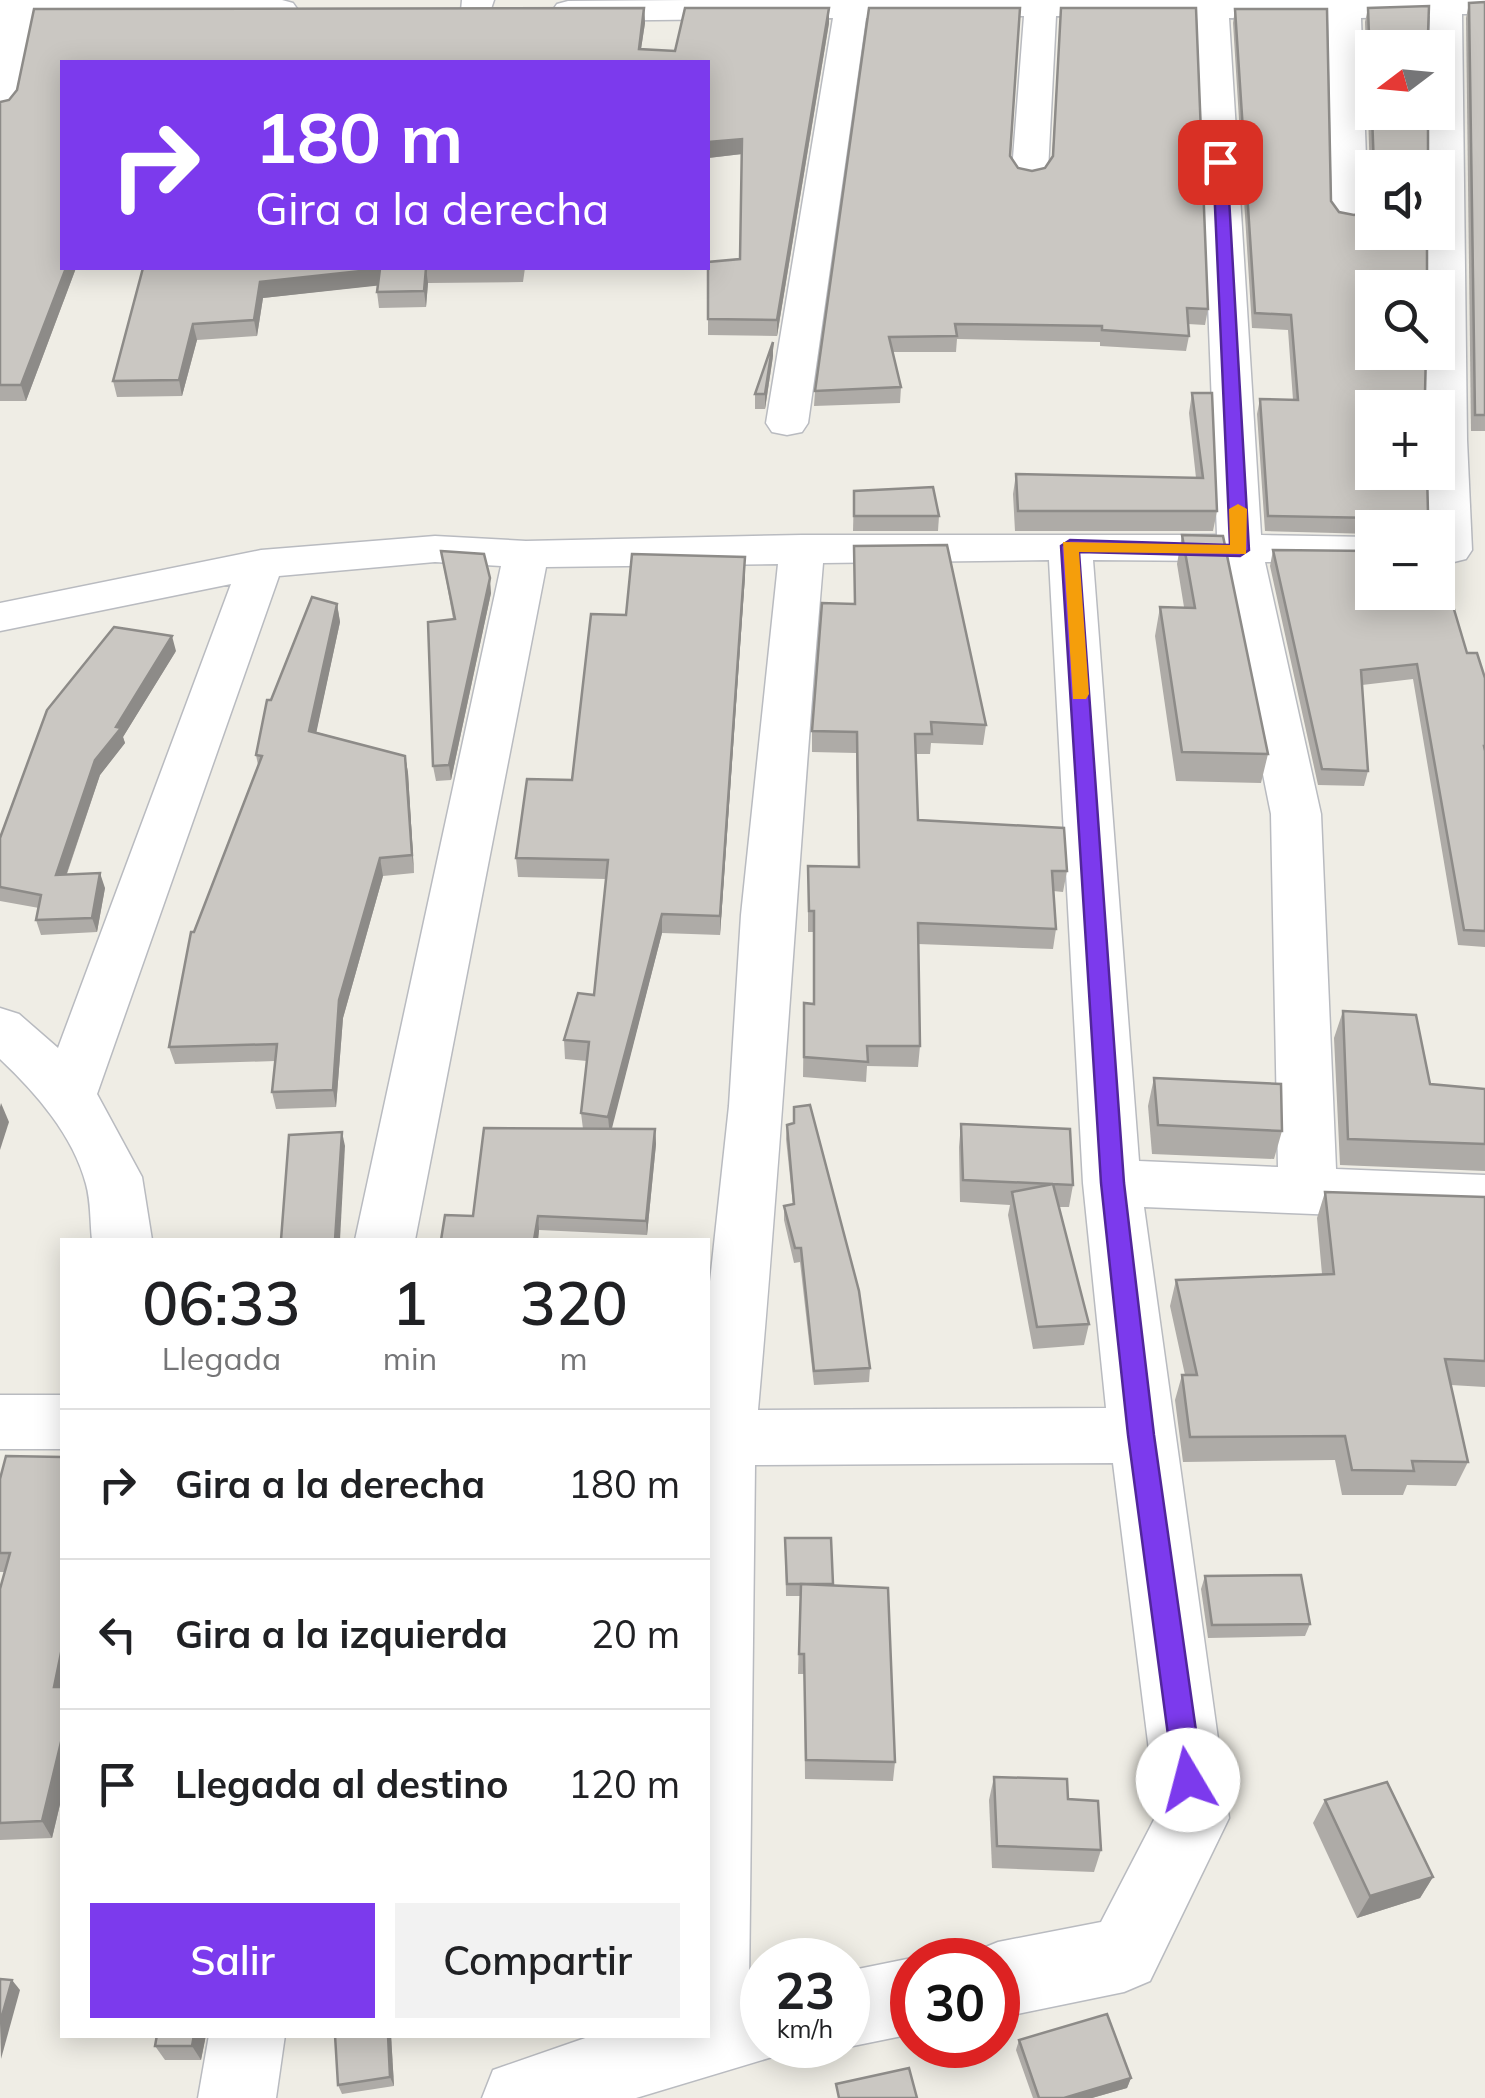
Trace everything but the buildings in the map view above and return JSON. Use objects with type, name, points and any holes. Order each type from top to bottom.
[{"type":"street","points":[[1030,171],[1040,3]]},
{"type":"street","points":[[1212,3],[1240,550],[1296,814],[1308,1192]]},
{"type":"street","points":[[0,104],[14,7],[185,4],[304,11]]},
{"type":"street","points":[[1344,4],[1350,215]]},
{"type":"street","points":[[439,11],[478,6],[524,11],[667,5],[1485,4]]},
{"type":"street","points":[[662,45],[667,5]]},
{"type":"street","points":[[787,424],[851,5]]},
{"type":"street","points":[[1446,6],[1466,440],[1457,550]]},
{"type":"street","points":[[1020,1976],[1124,1955],[1193,1818],[1141,1435],[1112,1183],[1070,546]]},
{"type":"street","points":[[0,617],[261,564],[435,549],[526,554],[1070,546],[1355,550]]},
{"type":"street","points":[[521,2098],[736,2030],[716,1438],[757,1106],[768,915],[802,548]]},
{"type":"street","points":[[384,1238],[526,554]]},
{"type":"street","points":[[68,1096],[261,564]]},
{"type":"street","points":[[0,1028],[33,1055],[80,1111],[114,1180],[122,1238]]},
{"type":"street","points":[[1112,1183],[1485,1198]]},
{"type":"street","points":[[0,1422],[60,1422]]},
{"type":"street","points":[[716,1438],[1141,1435]]},
{"type":"street","points":[[237,2098],[247,2038]]},
{"type":"slow traffic","points":[[1080,694],[1070,546],[1240,550],[1238,509]]},
{"type":"route","points":[[1188,1780],[1141,1435],[1112,1183],[1070,546],[1240,550],[1220,162]]}]
